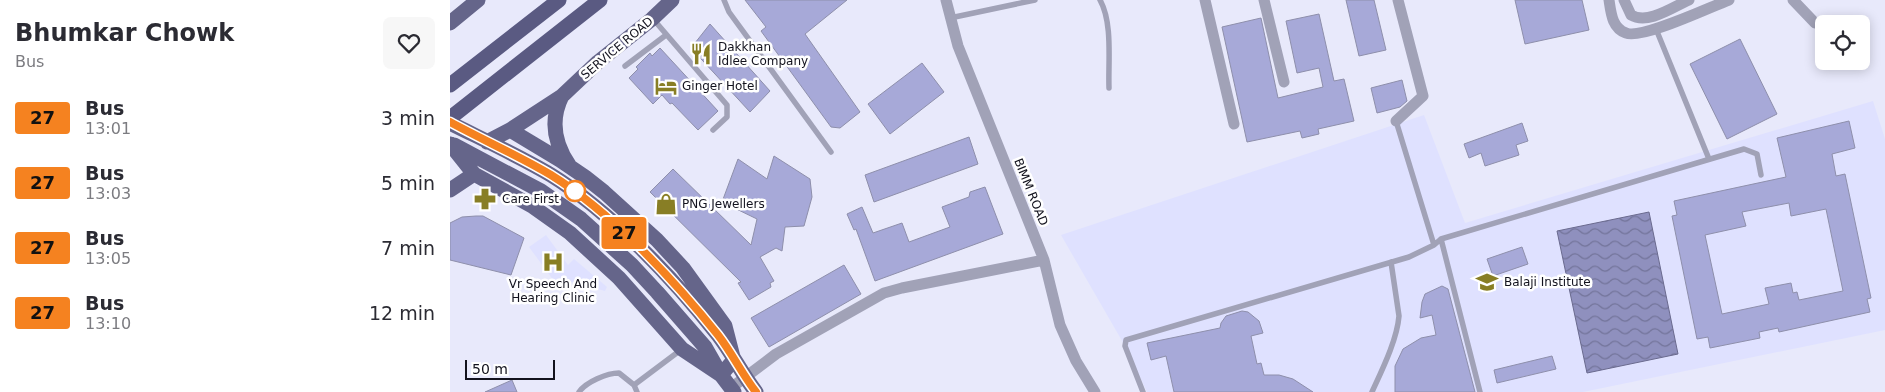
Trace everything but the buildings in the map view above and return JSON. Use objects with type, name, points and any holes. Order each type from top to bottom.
[{"type":"highway","points":[[450,85],[558,0]]},
{"type":"highway","points":[[453,117],[600,0]]},
{"type":"main road","points":[[450,22],[478,0]]},
{"type":"main road","name":"SERVICE ROAD","points":[[487,142],[510,130],[562,96],[598,62],[652,19],[672,0]]},
{"type":"main road","points":[[562,96],[556,108],[555,132],[564,156],[571,167]]},
{"type":"main road","points":[[453,117],[487,142],[551,175],[593,206],[644,252],[718,335],[756,392]]},
{"type":"main road","points":[[510,130],[571,167],[604,192],[657,240],[683,268],[725,326],[733,357],[732,362],[721,375]]},
{"type":"main road","points":[[450,144],[474,174],[532,206],[570,233],[619,278],[682,349],[721,375]]},
{"type":"main road","points":[[450,144],[541,190],[581,219],[632,265],[657,292],[704,347],[732,390]]},
{"type":"main road","points":[[450,190],[474,174]]},
{"type":"street","name":"BIMM ROAD","points":[[946,0],[958,46],[1044,260],[1060,325],[1076,361],[1095,392]]},
{"type":"street","points":[[1205,0],[1234,124]]},
{"type":"street","points":[[1264,0],[1284,82]]},
{"type":"street","points":[[1396,121],[1423,96],[1398,0]]},
{"type":"street","points":[[1609,0],[1614,21],[1620,30],[1636,35],[1729,0]]},
{"type":"street","points":[[1624,0],[1628,11],[1636,18],[1646,19],[1689,0]]},
{"type":"street","points":[[1793,0],[1814,22]]},
{"type":"street","points":[[1651,17],[1656,29]]},
{"type":"street","points":[[732,390],[745,377],[776,354],[884,293],[1044,260]]},
{"type":"lane","points":[[724,0],[729,12],[831,152]]},
{"type":"lane","points":[[950,18],[1035,0]]},
{"type":"lane","points":[[1100,0],[1105,9],[1107,21],[1109,88]]},
{"type":"lane","points":[[652,19],[728,105],[727,118],[714,130]]},
{"type":"lane","points":[[1656,29],[1708,159]]},
{"type":"lane","points":[[625,66],[666,35]]},
{"type":"lane","points":[[1396,121],[1434,245]]},
{"type":"lane","points":[[1143,392],[1125,346],[1126,340],[1391,262],[1426,251],[1441,239],[1744,149],[1757,154],[1761,176]]},
{"type":"lane","points":[[1441,239],[1480,392]]},
{"type":"lane","points":[[1372,392],[1398,325],[1391,262]]},
{"type":"lane","points":[[634,385],[682,349]]},
{"type":"lane","points":[[579,392],[585,385],[614,373],[624,375],[634,385],[637,392]]},
{"type":"shaded area","name":"Balaji Institute","points":[[1873,101],[1885,139],[1885,330],[1583,392],[1147,392],[1125,346],[1061,235],[1424,115],[1465,223]]},
{"type":"shaded area","name":"Vr Speech And Hearing Clinic","points":[[546,235],[568,265],[574,259],[607,287],[605,291],[558,278],[554,281],[529,247]]},
{"type":"water","points":[[1649,212],[1678,354],[1587,373],[1557,231]]},
{"type":"bus line","name":"27","points":[[450,122],[551,175],[593,206],[644,252],[670,280],[718,335],[756,392]]},
{"type":"place","name":"Dakkhan Idlee Company","points":[[701,54]]},
{"type":"place","name":"Ginger Hotel","points":[[666,86]]},
{"type":"place","name":"Care First","points":[[485,199]]},
{"type":"place","name":"PNG Jewellers","points":[[666,204]]},
{"type":"place","name":"Vr Speech And Hearing Clinic","points":[[553,262]]},
{"type":"place","name":"Balaji Institute","points":[[1487,282]]}]
